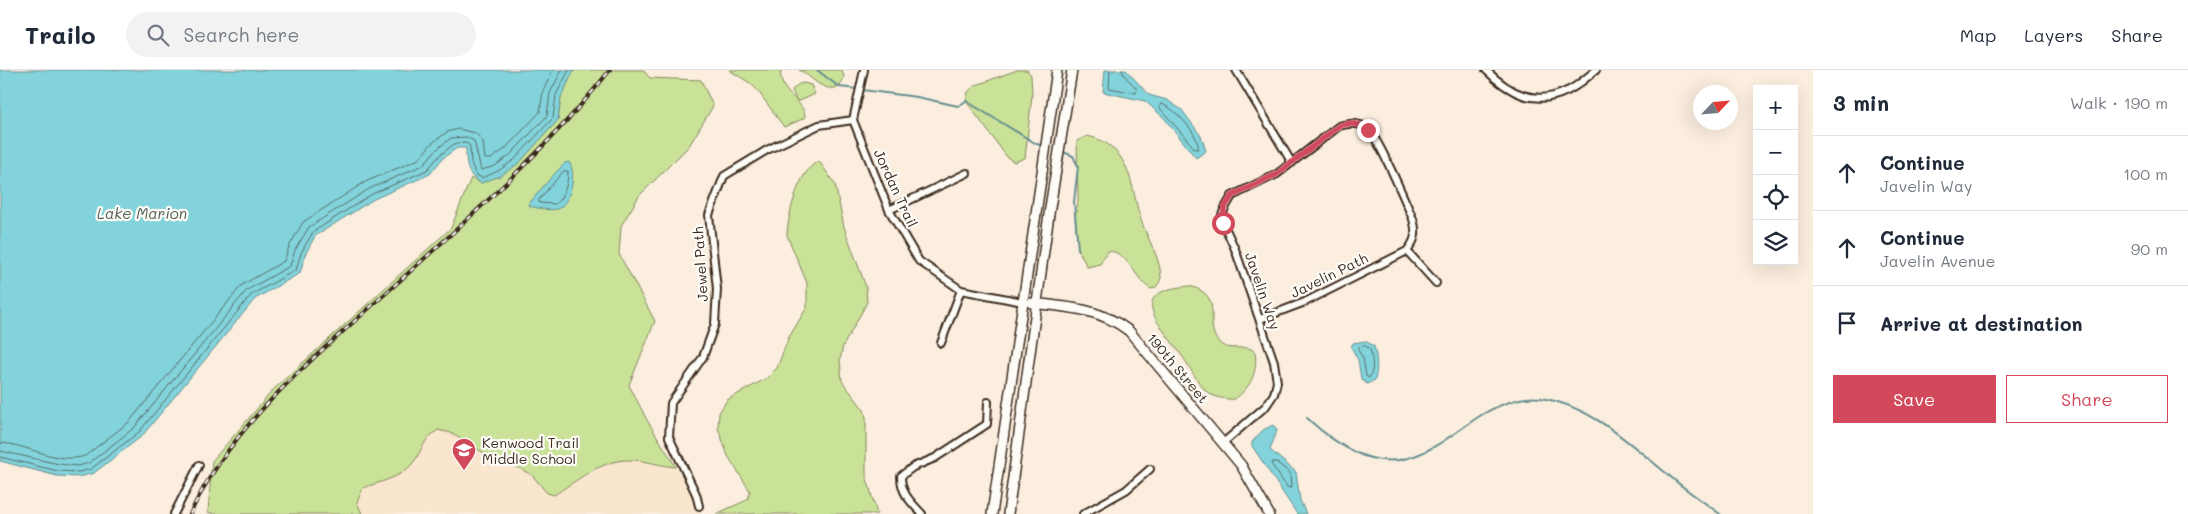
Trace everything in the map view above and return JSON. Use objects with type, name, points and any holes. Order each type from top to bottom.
[{"type":"main road","points":[[992,514],[1057,70]]},
{"type":"main road","points":[[1008,514],[1072,70]]},
{"type":"main road","name":"190th Street","points":[[1023,302],[1091,311],[1119,323],[1129,331],[1223,443],[1249,477],[1269,514]]},
{"type":"street","points":[[853,120],[864,70]]},
{"type":"street","points":[[1486,70],[1501,86],[1522,96],[1546,98],[1568,91],[1596,70]]},
{"type":"street","points":[[1239,71],[1292,163]]},
{"type":"street","name":"Jordan Trail","points":[[853,120],[889,210],[919,261],[961,290],[1023,302]]},
{"type":"street","name":"Jewel Path","points":[[699,506],[696,494],[669,437],[670,404],[703,357],[715,324],[717,289],[709,215],[724,176],[767,150],[819,125],[853,120]]},
{"type":"street","name":"Javelin Way","points":[[1223,443],[1261,412],[1274,394],[1277,382],[1276,369],[1260,319],[1235,249],[1223,223],[1222,215],[1232,196],[1268,179],[1292,163],[1339,126],[1350,123],[1361,125],[1375,139],[1413,219],[1415,237],[1407,251]]},
{"type":"street","points":[[889,210],[967,173]]},
{"type":"street","points":[[1407,251],[1436,284]]},
{"type":"street","name":"Javelin Path","points":[[1260,319],[1305,302],[1407,251]]},
{"type":"street","points":[[941,343],[961,290]]},
{"type":"street","points":[[922,514],[906,496],[901,487],[901,476],[913,467],[936,458],[987,424],[988,402]]},
{"type":"street","points":[[174,514],[198,465]]},
{"type":"street","points":[[1083,514],[1126,490],[1150,469]]},
{"type":"shaded area","name":"Kenwood Trail Middle School","points":[[438,430],[451,433],[499,462],[511,464],[532,475],[546,492],[554,495],[609,462],[631,460],[676,467],[701,514],[362,514],[357,502],[363,488],[397,476],[412,465],[427,437]]},
{"type":"green space","points":[[574,70],[643,70],[650,78],[701,80],[713,106],[689,146],[639,196],[621,226],[619,254],[655,321],[629,385],[647,420],[676,467],[636,460],[610,463],[590,472],[554,495],[547,493],[532,475],[511,464],[499,462],[451,433],[438,430],[428,438],[416,459],[402,473],[363,488],[357,502],[362,514],[214,514],[208,512],[212,461],[274,389],[451,228],[471,178],[481,183],[518,164],[558,120],[561,97]]},
{"type":"green space","points":[[729,70],[781,70],[783,85],[801,106],[805,118],[784,127],[758,91],[750,83]]},
{"type":"green space","points":[[799,70],[842,70],[844,78],[839,87],[827,88]]},
{"type":"green space","points":[[1017,70],[1027,70],[1031,75],[1032,95],[1025,158],[1014,162],[1007,157],[966,101],[968,92],[974,86]]},
{"type":"green space","points":[[799,84],[811,85],[815,94],[800,101],[796,100],[792,90]]},
{"type":"green space","points":[[1087,136],[1110,146],[1118,153],[1125,165],[1131,180],[1141,220],[1159,263],[1161,278],[1155,288],[1151,289],[1145,285],[1126,261],[1115,252],[1108,251],[1100,264],[1087,267],[1078,249],[1075,218],[1078,201],[1077,141]]},
{"type":"green space","points":[[819,161],[835,184],[844,227],[866,287],[867,302],[843,346],[840,360],[842,381],[864,410],[866,417],[866,475],[877,514],[716,514],[747,500],[750,491],[728,456],[718,428],[719,413],[727,400],[767,378],[777,368],[788,339],[807,307],[807,283],[787,235],[792,204],[800,182],[812,166]]},
{"type":"green space","points":[[1190,286],[1202,291],[1208,297],[1211,305],[1213,330],[1216,338],[1222,345],[1230,348],[1248,348],[1255,352],[1256,359],[1252,378],[1241,394],[1235,399],[1219,398],[1206,391],[1162,329],[1152,309],[1152,301],[1158,294],[1170,289]]},
{"type":"water","name":"Lake Marion","points":[[0,70],[574,70],[561,97],[558,120],[518,164],[500,176],[481,183],[472,176],[468,168],[466,148],[457,148],[443,158],[430,174],[374,199],[315,236],[305,255],[300,273],[255,299],[142,436],[94,473],[79,477],[57,476],[0,461]]},
{"type":"water","points":[[1105,70],[1126,70],[1149,95],[1167,100],[1182,110],[1201,136],[1206,151],[1196,158],[1164,118],[1145,101],[1103,92]]},
{"type":"water","points":[[569,162],[572,173],[571,188],[562,206],[550,210],[529,206],[551,178],[565,163]]},
{"type":"water","points":[[1365,341],[1374,346],[1377,363],[1375,380],[1367,384],[1361,379],[1358,360],[1351,347],[1353,343]]},
{"type":"water","points":[[1273,425],[1277,430],[1270,450],[1296,472],[1300,500],[1306,514],[1297,514],[1252,446],[1252,442],[1263,430]]},
{"type":"waterway","points":[[817,70],[839,87],[857,89]]},
{"type":"waterway","points":[[862,90],[917,97],[958,106],[966,101],[1042,146]]},
{"type":"waterway","points":[[1061,151],[1073,156],[1078,166],[1074,202],[1078,249]]},
{"type":"waterway","points":[[1307,418],[1341,445],[1353,452],[1380,460],[1394,460],[1408,458],[1428,450],[1483,414],[1503,404],[1533,397],[1560,402],[1578,409],[1611,429],[1720,514]]},
{"type":"railway","points":[[190,514],[207,482],[227,453],[248,425],[272,399],[323,349],[498,191],[556,133],[610,70]]},
{"type":"place","name":"Kenwood Trail Middle School","points":[[464,471]]},
{"type":"route","points":[[1223,223],[1222,215],[1224,208],[1232,196],[1277,174],[1339,126],[1350,123],[1361,125],[1368,130]]}]
